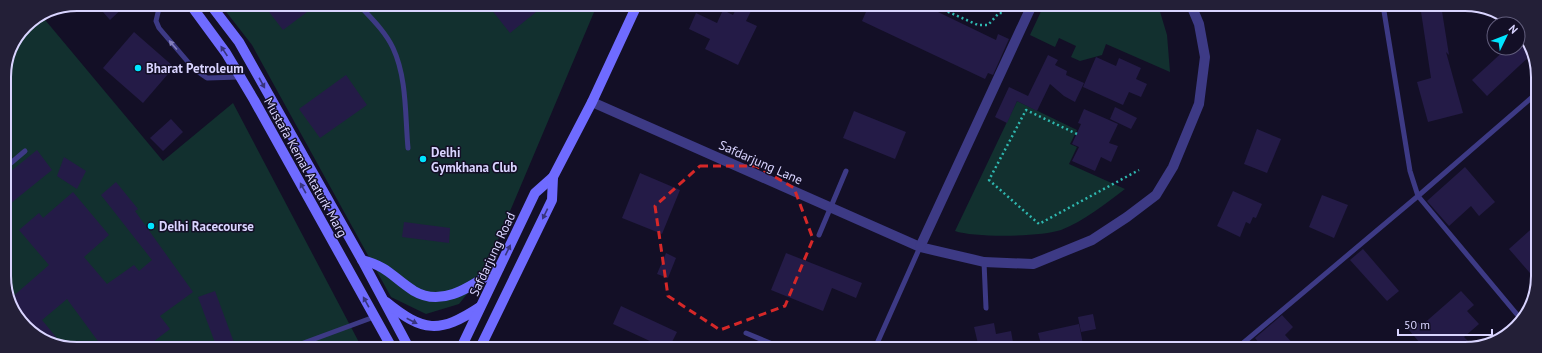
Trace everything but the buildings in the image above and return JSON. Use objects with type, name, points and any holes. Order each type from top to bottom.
[{"type":"main road","name":"Mustafa Kemal Ataturk Marg","points":[[195,11],[226,53],[389,342]]},
{"type":"main road","name":"Mustafa Kemal Ataturk Marg","points":[[215,11],[239,42],[362,260],[406,342]]},
{"type":"main road","name":"Safdarjung Road","points":[[464,342],[535,193],[553,177],[592,102],[634,11]]},
{"type":"main road","name":"Safdarjung Road","points":[[483,342],[552,200],[553,177]]},
{"type":"main road","points":[[362,260],[385,268],[415,291],[430,297],[448,296],[465,289],[499,268]]},
{"type":"main road","points":[[381,298],[405,317],[420,325],[435,326],[465,317],[481,306]]},
{"type":"street","points":[[920,247],[1029,11]]},
{"type":"street","name":"Safdarjung Lane","points":[[592,102],[920,247],[984,262],[1033,264],[1092,240],[1127,217],[1156,195],[1173,167],[1199,104],[1205,58],[1199,24],[1194,11]]},
{"type":"lane","points":[[158,11],[156,21],[159,28],[194,70],[207,78],[240,77]]},
{"type":"lane","points":[[364,11],[392,46],[401,69],[408,148]]},
{"type":"lane","points":[[1384,11],[1410,171],[1418,196],[1518,315]]},
{"type":"lane","points":[[1244,342],[1418,196],[1531,98]]},
{"type":"lane","points":[[11,163],[25,151]]},
{"type":"lane","points":[[819,234],[846,171]]},
{"type":"lane","points":[[879,342],[920,247]]},
{"type":"lane","points":[[984,262],[986,308]]},
{"type":"lane","points":[[306,342],[374,317]]},
{"type":"lane","points":[[746,333],[768,342]]},
{"type":"path","points":[[946,11],[978,25],[988,25],[1000,12],[1003,13],[1004,11]]},
{"type":"path","points":[[1077,134],[1026,110],[989,180],[1039,224],[1138,170]]},
{"type":"highlighted area","points":[[700,166],[756,166],[794,188],[813,239],[785,306],[720,330],[668,296],[655,206]]},
{"type":"green space","name":"Delhi Gymkhana Club","points":[[225,11],[594,11],[484,273],[459,304],[426,314],[391,297],[252,45]]},
{"type":"green space","points":[[1041,11],[1160,11],[1167,35],[1170,72],[1106,44],[1102,55],[1080,61],[1071,57],[1076,46],[1059,38],[1055,47],[1030,35]]},
{"type":"green space","name":"Delhi Racecourse","points":[[45,20],[163,161],[233,103],[359,342],[77,342],[64,341],[56,338],[44,333],[30,323],[18,305],[12,289],[11,276],[11,73],[16,52],[22,40],[30,30]]},
{"type":"green space","points":[[1017,101],[1077,130],[1070,144],[1077,147],[1069,164],[1125,189],[1086,217],[1061,230],[1038,234],[1008,236],[977,235],[955,231]]},
{"type":"place","name":"Bharat Petroleum","points":[[138,68]]},
{"type":"place","name":"Delhi Gymkhana Club","points":[[423,159]]},
{"type":"place","name":"Delhi Racecourse","points":[[151,226]]}]
